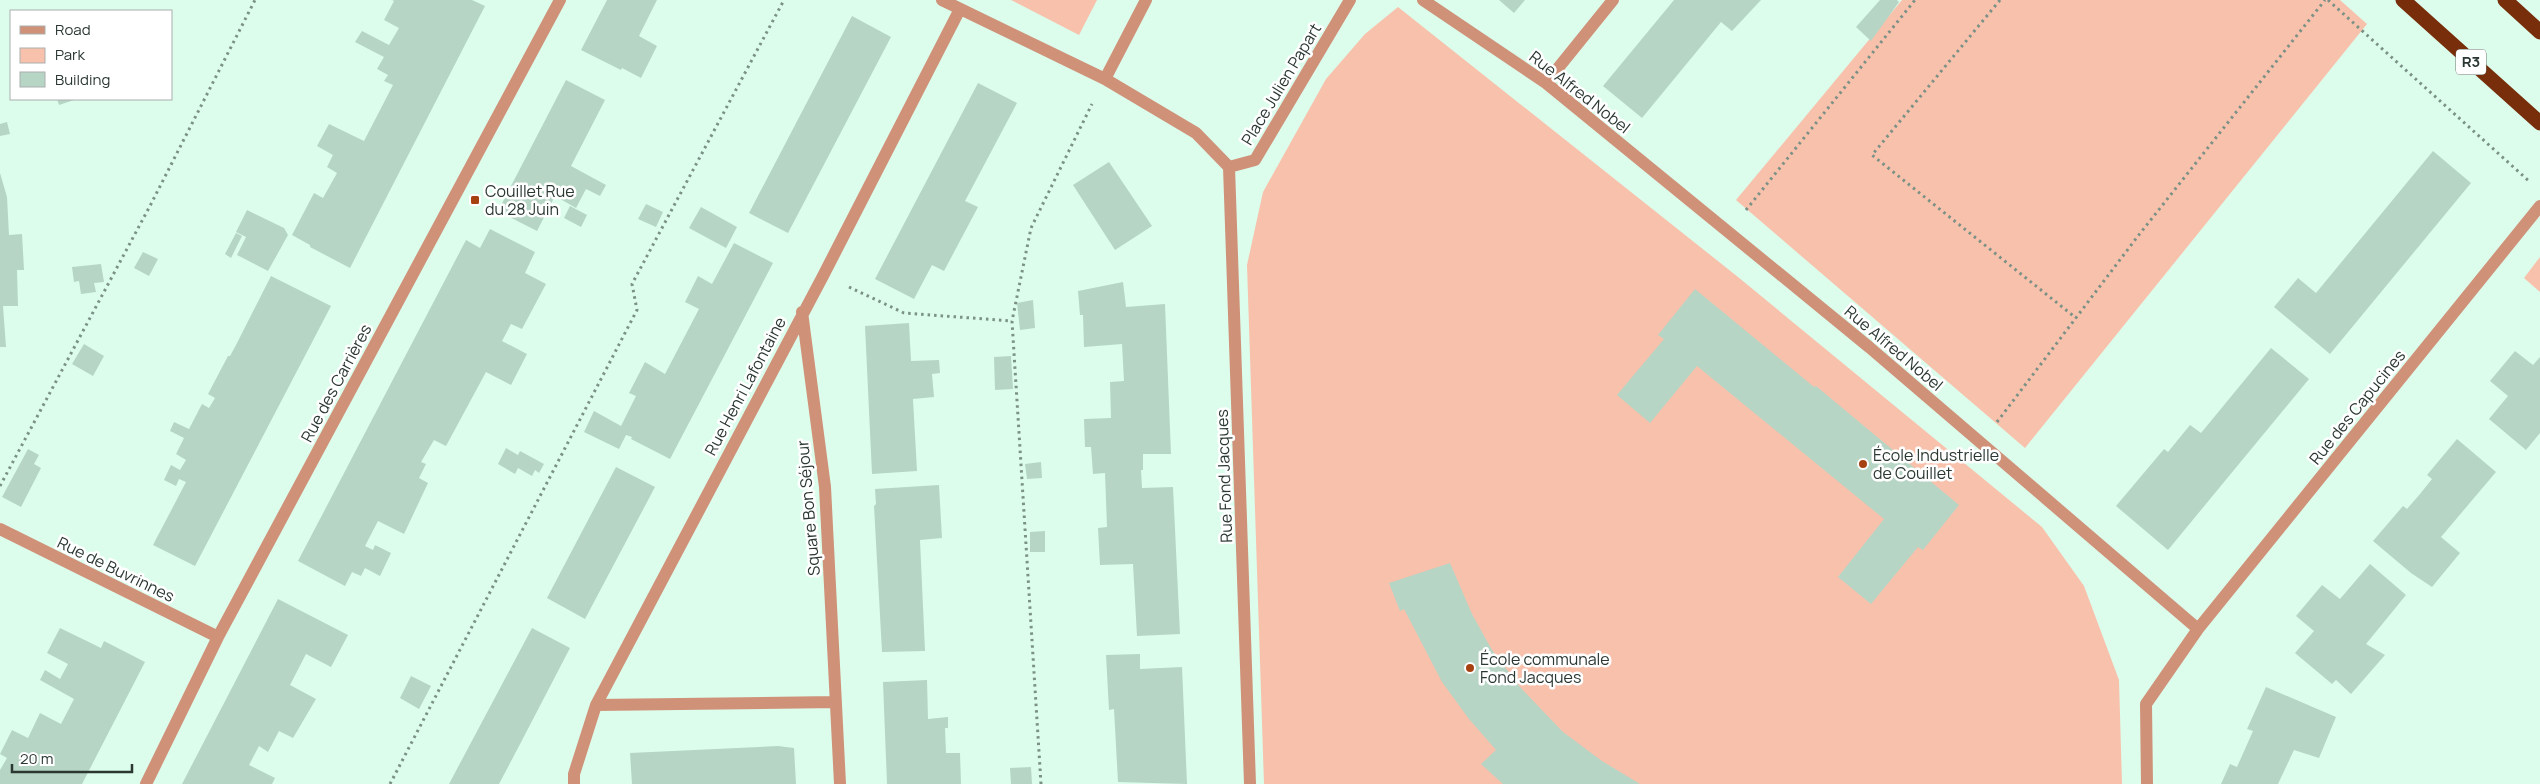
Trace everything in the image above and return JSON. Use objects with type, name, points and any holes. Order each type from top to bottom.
[{"type":"highway","name":"R3","points":[[2403,0],[2540,123]]},
{"type":"highway","points":[[2505,0],[2540,32]]},
{"type":"street","name":"Rue des Carrières","points":[[146,784],[218,637],[560,0]]},
{"type":"street","points":[[942,0],[1105,79],[1196,133],[1229,167]]},
{"type":"street","points":[[1105,79],[1146,0]]},
{"type":"street","name":"Place Julien Papart","points":[[1229,167],[1255,160],[1350,0]]},
{"type":"street","name":"Rue Alfred Nobel","points":[[1423,0],[1546,83],[1729,232],[2198,629]]},
{"type":"street","points":[[1546,83],[1613,0]]},
{"type":"street","name":"Rue Henri Lafontaine","points":[[574,784],[574,774],[596,705],[802,312],[823,276],[960,9]]},
{"type":"street","name":"Rue Fond Jacques","points":[[1229,167],[1250,784]]},
{"type":"street","name":"Rue des Capucines","points":[[2198,629],[2540,206]]},
{"type":"street","name":"Square Bon Séjour","points":[[802,312],[825,487],[840,784]]},
{"type":"street","name":"Rue de Buvrinnes","points":[[0,529],[218,637]]},
{"type":"street","points":[[2147,784],[2146,704],[2198,629]]},
{"type":"street","points":[[596,705],[836,702]]},
{"type":"path","points":[[0,486],[147,213],[255,0]]},
{"type":"path","points":[[390,784],[637,310],[632,284],[784,0]]},
{"type":"path","points":[[1729,232],[1914,0]]},
{"type":"path","points":[[2000,0],[1872,155],[2076,318]]},
{"type":"path","points":[[1980,443],[2076,318],[2327,0],[2533,185]]},
{"type":"path","points":[[1042,784],[1012,321],[1032,228],[1105,79]]},
{"type":"path","points":[[823,276],[904,313],[1012,321]]},
{"type":"green space","points":[[1011,0],[1097,0],[1079,35]]},
{"type":"green space","points":[[1902,0],[2340,0],[2367,24],[2025,448],[1736,200]]},
{"type":"green space","points":[[1398,7],[1738,277],[2042,527],[2084,586],[2119,680],[2122,784],[1264,784],[1247,265],[1263,192],[1326,79],[1365,34]]},
{"type":"green space","points":[[2540,257],[2540,292],[2524,278]]},
{"type":"building","points":[[392,0],[472,0],[485,6],[350,268],[310,247],[310,245],[292,235],[314,193],[323,198],[337,173],[327,167],[333,155],[317,146],[329,124],[364,141],[393,85],[384,81],[388,75],[377,69],[384,57],[355,42],[362,31],[389,45],[399,28],[384,20],[394,1]]},
{"type":"building","points":[[607,0],[657,0],[639,36],[657,46],[641,78],[581,50]]},
{"type":"building","points":[[1499,0],[1525,0],[1514,13]]},
{"type":"building","points":[[1674,0],[1761,0],[1732,31],[1721,22],[1642,118],[1603,86]]},
{"type":"building","points":[[1880,0],[1897,0],[1899,2],[1871,41],[1856,27]]},
{"type":"building","points":[[852,16],[891,37],[788,233],[749,213]]},
{"type":"building","points":[[566,80],[605,100],[571,166],[606,185],[600,196],[586,189],[576,208],[555,196],[537,231],[498,211]]},
{"type":"building","points":[[978,83],[1017,103],[965,201],[978,207],[944,271],[932,265],[914,299],[875,279]]},
{"type":"building","points":[[57,100],[74,100],[59,105]]},
{"type":"building","points":[[7,122],[10,134],[0,136],[0,124]]},
{"type":"building","points":[[2433,151],[2471,183],[2330,354],[2274,307],[2298,278],[2316,293]]},
{"type":"building","points":[[1109,162],[1152,226],[1115,250],[1073,185]]},
{"type":"building","points":[[0,173],[7,197],[9,235],[22,234],[24,270],[17,270],[18,306],[3,306],[6,347],[0,347]]},
{"type":"building","points":[[646,204],[663,212],[656,227],[638,219]]},
{"type":"building","points":[[570,206],[587,215],[581,227],[564,218]]},
{"type":"building","points":[[701,207],[737,227],[726,248],[689,228]]},
{"type":"building","points":[[247,210],[284,228],[288,235],[268,271],[237,255],[246,237],[236,232]]},
{"type":"building","points":[[490,229],[535,252],[525,273],[546,284],[522,329],[511,324],[502,341],[527,354],[511,385],[486,372],[446,446],[434,440],[421,462],[426,464],[419,478],[428,483],[404,534],[378,521],[365,546],[373,550],[375,545],[391,553],[380,576],[365,568],[361,576],[352,572],[345,586],[298,561],[466,240],[480,248]]},
{"type":"building","points":[[236,233],[242,236],[231,258],[225,254]]},
{"type":"building","points":[[734,243],[773,263],[670,459],[626,435],[619,449],[584,432],[594,411],[621,426],[636,396],[629,393],[645,362],[665,374],[699,309],[685,302],[698,276],[712,284]]},
{"type":"building","points":[[143,252],[158,259],[149,276],[134,268]]},
{"type":"building","points":[[101,264],[104,282],[94,283],[96,292],[81,294],[79,281],[74,282],[72,267]]},
{"type":"building","points":[[271,276],[331,306],[195,566],[153,545],[186,482],[179,479],[176,486],[164,480],[171,465],[180,470],[186,460],[176,454],[184,438],[170,431],[174,422],[189,429],[202,404],[209,408],[215,398],[208,394],[236,345]]},
{"type":"building","points":[[1123,282],[1126,307],[1165,304],[1171,454],[1143,454],[1143,470],[1141,470],[1142,488],[1173,487],[1180,634],[1137,636],[1133,564],[1100,565],[1098,528],[1107,527],[1105,473],[1093,474],[1091,447],[1085,447],[1084,419],[1111,418],[1110,382],[1124,381],[1122,344],[1084,347],[1083,315],[1080,315],[1078,291]]},
{"type":"building","name":"École Industrielle de Couillet","points":[[1695,289],[1814,387],[1816,386],[1959,505],[1923,550],[1918,547],[1871,604],[1838,577],[1884,519],[1697,366],[1650,423],[1617,395],[1664,339],[1658,335]]},
{"type":"building","points":[[1033,300],[1035,328],[1020,330],[1017,303]]},
{"type":"building","points":[[909,323],[911,361],[939,360],[940,373],[932,374],[934,397],[913,399],[917,471],[872,474],[865,326]]},
{"type":"building","points":[[84,344],[104,356],[93,376],[72,364]]},
{"type":"building","points":[[2271,348],[2309,379],[2168,550],[2116,506],[2164,449],[2168,452],[2190,425],[2201,433]]},
{"type":"building","points":[[2515,351],[2533,365],[2540,357],[2540,433],[2526,450],[2489,419],[2508,396],[2490,381]]},
{"type":"building","points":[[1011,356],[1013,389],[995,390],[994,357]]},
{"type":"building","points":[[2457,439],[2496,472],[2441,537],[2460,553],[2432,587],[2411,573],[2373,541],[2403,506],[2407,509],[2420,494],[2432,479],[2427,475]]},
{"type":"building","points":[[506,448],[518,455],[520,451],[544,464],[539,473],[535,470],[532,476],[518,468],[515,474],[498,464]]},
{"type":"building","points":[[28,449],[39,455],[34,464],[41,468],[21,507],[2,497]]},
{"type":"building","points":[[1041,462],[1042,478],[1027,479],[1025,464]]},
{"type":"building","points":[[616,467],[655,487],[585,619],[547,598]]},
{"type":"building","points":[[939,485],[942,538],[920,540],[925,651],[882,652],[874,506],[876,504],[875,489]]},
{"type":"building","points":[[1045,531],[1045,552],[1030,552],[1030,532]]},
{"type":"building","name":"École communale Fond Jacques","points":[[1450,563],[1472,614],[1492,650],[1520,687],[1563,732],[1602,761],[1640,784],[1503,784],[1481,764],[1496,750],[1469,719],[1442,682],[1404,609],[1400,611],[1389,583]]},
{"type":"building","points":[[2370,564],[2406,595],[2366,644],[2385,655],[2351,694],[2336,680],[2332,684],[2295,653],[2314,631],[2296,616],[2322,585],[2340,599]]},
{"type":"building","points":[[278,599],[348,635],[331,667],[306,654],[290,685],[316,699],[293,738],[279,731],[268,752],[259,746],[249,765],[275,778],[272,784],[182,784]]},
{"type":"building","points":[[60,628],[101,648],[104,641],[145,662],[82,784],[0,784],[0,770],[7,758],[0,754],[12,730],[28,738],[40,713],[61,724],[74,699],[40,680],[45,670],[60,679],[68,664],[47,653]]},
{"type":"building","points":[[532,628],[570,648],[499,784],[449,784]]},
{"type":"building","points":[[1140,654],[1140,669],[1182,667],[1187,784],[1118,782],[1114,709],[1109,710],[1106,655]]},
{"type":"building","points":[[411,676],[431,686],[419,709],[400,698]]},
{"type":"building","points":[[927,680],[928,719],[948,717],[948,728],[945,728],[946,753],[960,753],[961,784],[887,784],[883,682]]},
{"type":"building","points":[[2266,687],[2336,717],[2319,758],[2294,750],[2278,784],[2221,784],[2230,764],[2237,767],[2253,731],[2247,729]]},
{"type":"building","points":[[778,746],[794,748],[796,784],[632,784],[630,753]]},
{"type":"building","points":[[1031,767],[1032,784],[1011,784],[1010,768]]},
{"type":"place","name":"Couillet Rue du 28 Juin","points":[[475,200]]},
{"type":"place","name":"École Industrielle de Couillet","points":[[1863,464]]},
{"type":"place","name":"École communale Fond Jacques","points":[[1470,668]]}]
